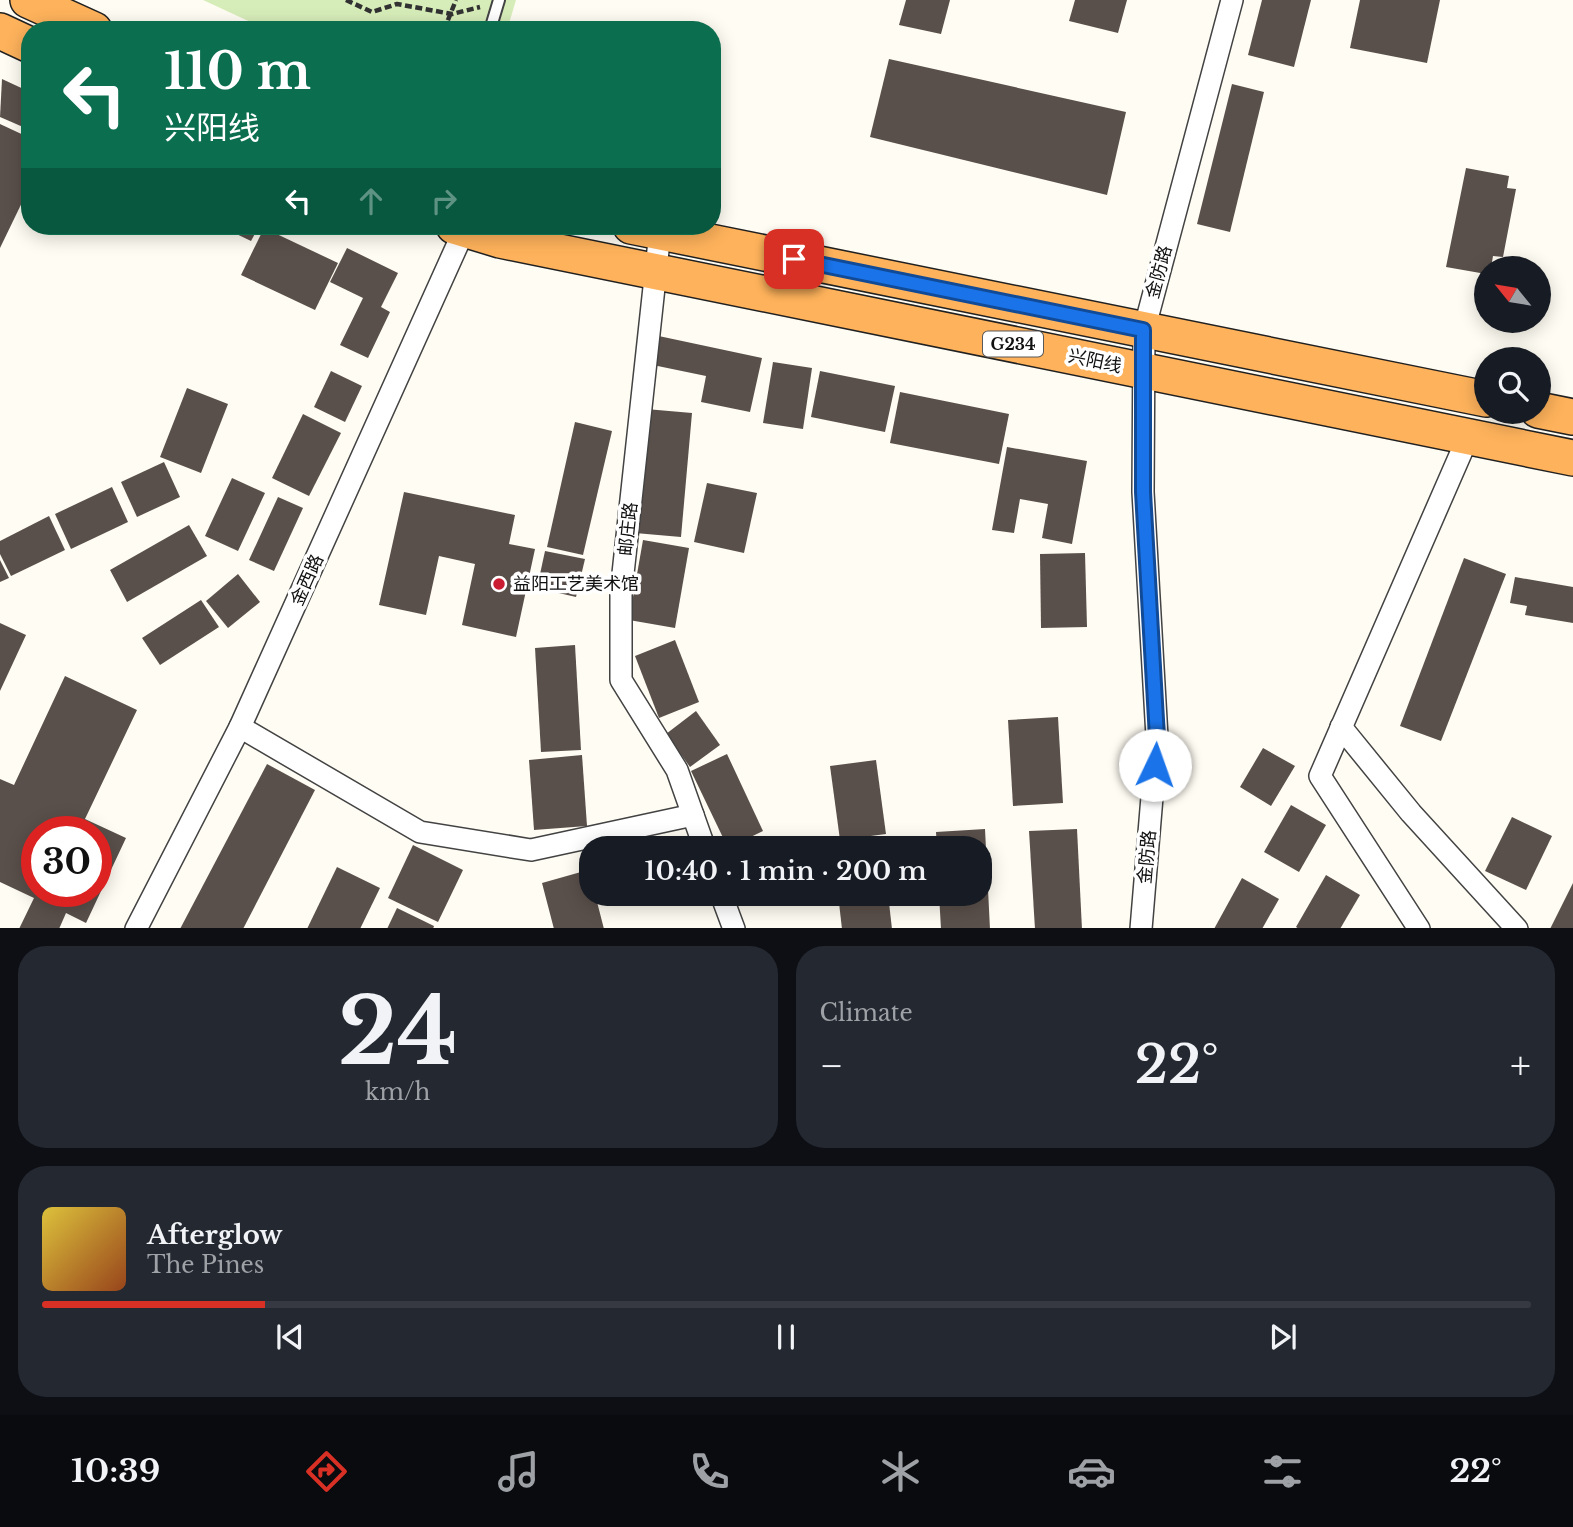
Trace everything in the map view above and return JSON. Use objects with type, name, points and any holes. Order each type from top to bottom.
[{"type":"highway","points":[[28,0],[74,21]]},
{"type":"highway","points":[[0,31],[21,41]]},
{"type":"highway","name":"兴阳线","points":[[485,235],[1573,458]]},
{"type":"highway","name":"G234","points":[[676,235],[1474,397]]},
{"type":"highway","points":[[1551,413],[1573,417]]},
{"type":"street","name":"金防路","points":[[1141,928],[1157,737],[1143,492],[1143,330],[1233,0]]},
{"type":"street","name":"金西路","points":[[137,928],[240,727],[458,235]]},
{"type":"street","name":"邮庄路","points":[[647,235],[656,272],[621,592],[621,680],[677,770],[700,836]]},
{"type":"street","points":[[1418,928],[1320,776],[1468,437]]},
{"type":"street","points":[[240,727],[420,832],[531,850],[693,815]]},
{"type":"street","points":[[1341,727],[1411,813],[1516,928]]},
{"type":"street","points":[[725,906],[733,928]]},
{"type":"lane","points":[[492,21],[498,1]]},
{"type":"path","points":[[346,0],[372,12],[397,4],[452,14],[498,1]]},
{"type":"path","points":[[448,21],[456,0]]},
{"type":"green space","points":[[203,0],[516,0],[510,21],[248,21]]},
{"type":"building","points":[[906,0],[950,0],[941,34],[899,25]]},
{"type":"building","points":[[1075,0],[1127,0],[1118,33],[1069,21]]},
{"type":"building","points":[[1262,0],[1311,0],[1294,67],[1248,55]]},
{"type":"building","points":[[1360,0],[1440,0],[1427,63],[1350,48]]},
{"type":"building","points":[[889,59],[1126,112],[1107,195],[870,137]]},
{"type":"building","points":[[2,79],[21,88],[21,126],[0,117]]},
{"type":"building","points":[[1232,84],[1264,92],[1230,232],[1197,224]]},
{"type":"building","points":[[0,124],[21,134],[21,205],[0,248]]},
{"type":"building","points":[[1466,168],[1509,176],[1507,188],[1516,189],[1503,256],[1474,256],[1474,272],[1446,267]]},
{"type":"building","points":[[238,235],[254,235],[251,241]]},
{"type":"building","points":[[261,235],[279,235],[338,263],[315,310],[241,275]]},
{"type":"building","points":[[347,248],[398,273],[381,307],[390,312],[368,358],[340,345],[363,298],[330,282]]},
{"type":"building","points":[[654,335],[762,358],[750,412],[701,402],[706,376],[648,364]]},
{"type":"building","points":[[773,362],[812,368],[803,429],[763,423]]},
{"type":"building","points":[[331,371],[362,386],[345,422],[314,407]]},
{"type":"building","points":[[820,371],[895,386],[885,432],[811,417]]},
{"type":"building","points":[[187,388],[228,404],[201,473],[160,457]]},
{"type":"building","points":[[900,392],[1009,414],[999,464],[890,443]]},
{"type":"building","points":[[646,409],[692,413],[681,537],[635,533]]},
{"type":"building","points":[[303,414],[341,433],[309,496],[272,478]]},
{"type":"building","points":[[575,422],[612,431],[583,555],[547,547]]},
{"type":"building","points":[[1007,447],[1087,461],[1072,544],[1042,538],[1048,504],[1020,499],[1014,533],[992,530]]},
{"type":"building","points":[[164,462],[180,497],[137,517],[121,482]]},
{"type":"building","points":[[232,478],[265,493],[238,551],[205,536]]},
{"type":"building","points":[[707,483],[757,493],[744,553],[694,542]]},
{"type":"building","points":[[112,487],[128,522],[71,549],[55,514]]},
{"type":"building","name":"益阳工艺美术馆","points":[[404,492],[515,515],[509,544],[535,549],[516,637],[462,625],[475,564],[439,556],[426,615],[379,605]]},
{"type":"building","points":[[278,497],[303,508],[274,571],[249,560]]},
{"type":"building","points":[[49,516],[65,550],[11,576],[0,554],[0,541]]},
{"type":"building","points":[[189,525],[207,556],[127,602],[110,570]]},
{"type":"building","points":[[643,540],[689,548],[675,628],[629,620]]},
{"type":"building","points":[[545,551],[585,559],[576,597],[537,588]]},
{"type":"building","points":[[1085,553],[1087,627],[1041,628],[1040,554]]},
{"type":"building","points":[[1464,558],[1506,574],[1441,741],[1400,726]]},
{"type":"building","points":[[0,560],[9,578],[0,582]]},
{"type":"building","points":[[238,574],[260,602],[228,628],[206,601]]},
{"type":"building","points":[[1515,577],[1573,587],[1573,623],[1525,615],[1527,606],[1510,603]]},
{"type":"building","points":[[201,600],[219,627],[160,665],[142,638]]},
{"type":"building","points":[[0,623],[26,635],[0,691]]},
{"type":"building","points":[[675,640],[699,702],[659,718],[635,656]]},
{"type":"building","points":[[575,645],[581,750],[541,752],[535,648]]},
{"type":"building","points":[[65,676],[137,710],[86,816],[21,816],[21,892],[0,882],[0,779],[14,785]]},
{"type":"building","points":[[696,711],[720,745],[690,767],[666,734]]},
{"type":"building","points":[[1058,717],[1063,803],[1013,806],[1008,720]]},
{"type":"building","points":[[1263,748],[1295,766],[1271,806],[1240,787]]},
{"type":"building","points":[[727,754],[763,831],[753,836],[722,836],[691,771]]},
{"type":"building","points":[[582,755],[587,826],[534,830],[529,760]]},
{"type":"building","points":[[876,760],[886,834],[839,836],[830,766]]},
{"type":"building","points":[[267,764],[315,790],[244,928],[181,928]]},
{"type":"building","points":[[1291,805],[1326,825],[1299,872],[1264,852]]},
{"type":"building","points":[[1512,817],[1552,836],[1526,890],[1485,871]]},
{"type":"building","points":[[985,829],[985,836],[936,836],[936,832]]},
{"type":"building","points":[[1077,829],[1082,928],[1035,928],[1029,831]]},
{"type":"building","points":[[112,832],[126,838],[112,868]]},
{"type":"building","points":[[413,845],[463,870],[438,922],[388,898]]},
{"type":"building","points":[[337,867],[380,888],[360,928],[307,928]]},
{"type":"building","points":[[579,873],[579,906],[598,906],[604,928],[554,928],[542,883]]},
{"type":"building","points":[[1326,875],[1360,895],[1341,928],[1296,927]]},
{"type":"building","points":[[1242,878],[1279,899],[1263,928],[1215,928]]},
{"type":"building","points":[[1573,883],[1573,928],[1550,928]]},
{"type":"building","points":[[839,906],[889,906],[892,928],[842,928]]},
{"type":"building","points":[[940,906],[989,906],[990,928],[941,928]]},
{"type":"building","points":[[30,907],[94,907],[86,923],[66,913],[59,928],[19,928]]},
{"type":"building","points":[[397,908],[434,926],[433,928],[387,928]]},
{"type":"place","name":"益阳工艺美术馆","points":[[499,584]]},
{"type":"route","points":[[794,259],[1143,330],[1143,492],[1157,737],[1155,765]]}]
